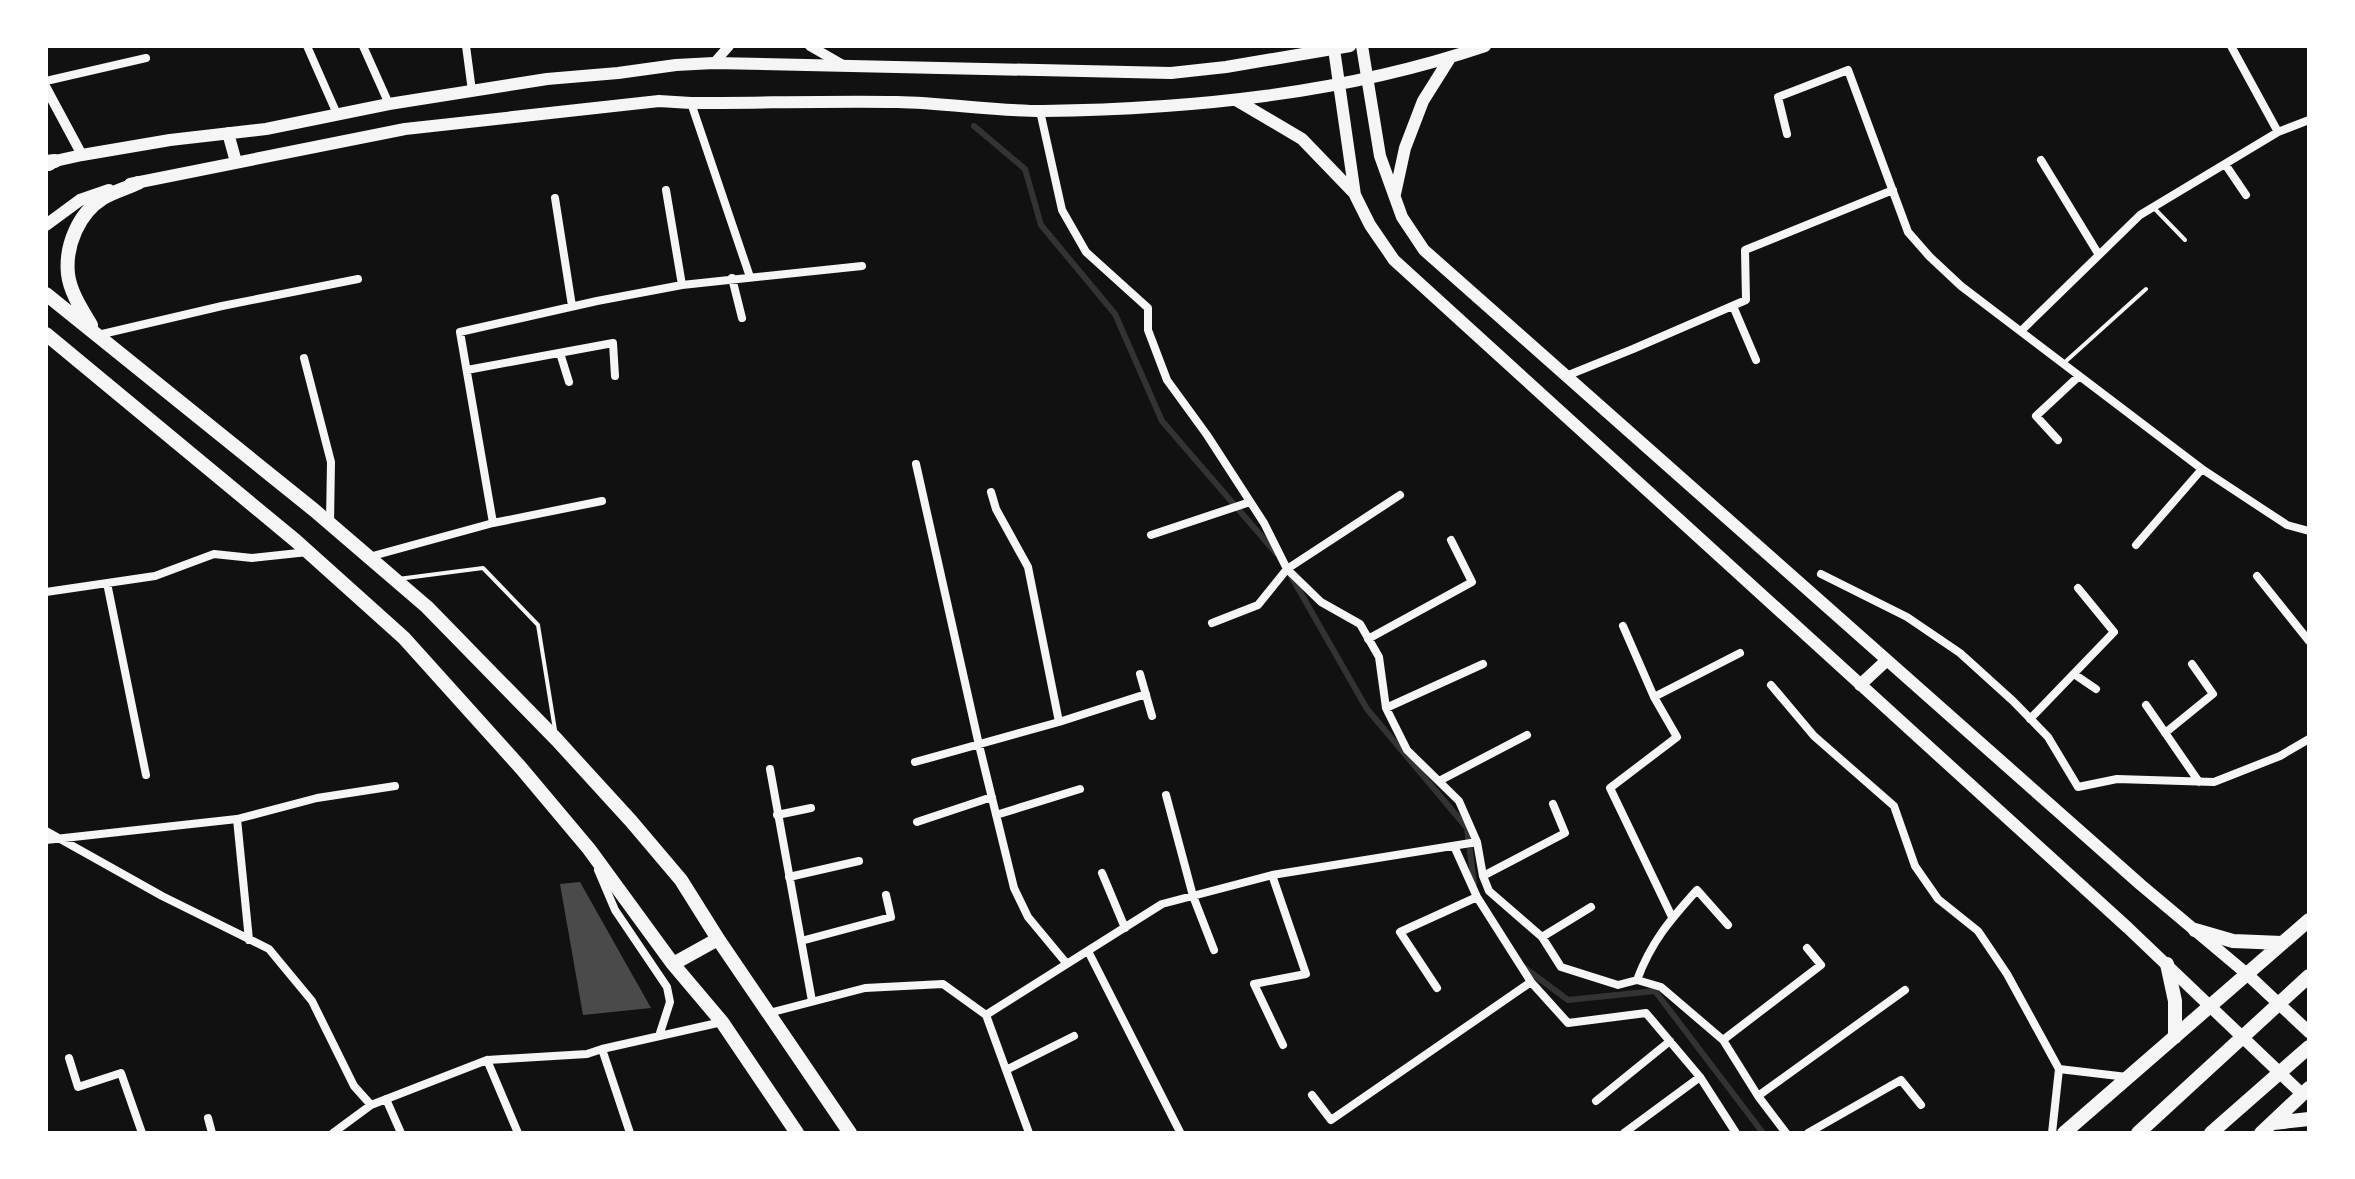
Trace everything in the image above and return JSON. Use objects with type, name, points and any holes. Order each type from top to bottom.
[{"type":"main road","points":[[49,163],[82,155],[266,129],[389,104],[547,79],[676,65],[714,63],[1171,73],[1350,46]]},
{"type":"main road","points":[[1362,46],[1380,156],[1402,217],[1424,250],[2141,885],[2247,974],[2309,1032]]},
{"type":"main road","points":[[46,225],[80,200],[119,186],[405,129],[659,101],[899,102],[1040,111],[1182,106],[1369,79],[1485,46]]},
{"type":"main road","points":[[1334,49],[1355,195]]},
{"type":"main road","points":[[1395,198],[1405,148],[1423,101],[1450,58]]},
{"type":"main road","points":[[1236,100],[1302,139],[1355,195],[1370,225],[1394,260],[2167,964],[2303,1092],[2267,1128]]},
{"type":"main road","points":[[228,133],[236,162]]},
{"type":"main road","points":[[97,336],[78,304],[68,274],[70,245],[89,209],[103,198],[138,183]]},
{"type":"main road","points":[[46,294],[330,524],[427,607],[557,740],[681,880],[850,1133]]},
{"type":"main road","points":[[46,334],[308,552],[404,638],[589,849],[673,964],[722,1022],[797,1133]]},
{"type":"main road","points":[[1860,685],[1887,660]]},
{"type":"main road","points":[[2064,1133],[2309,920]]},
{"type":"main road","points":[[2195,930],[2233,941],[2282,943]]},
{"type":"main road","points":[[673,964],[718,939]]},
{"type":"main road","points":[[2167,964],[2175,1001],[2175,1037]]},
{"type":"main road","points":[[2138,1133],[2309,976]]},
{"type":"main road","points":[[2211,1133],[2309,1047]]},
{"type":"main road","points":[[2267,1128],[2309,1119]]},
{"type":"street","points":[[307,46],[337,114]]},
{"type":"street","points":[[363,46],[389,104]]},
{"type":"street","points":[[466,46],[472,91]]},
{"type":"street","points":[[714,63],[729,46]]},
{"type":"street","points":[[810,46],[845,66]]},
{"type":"street","points":[[2231,46],[2278,132]]},
{"type":"street","points":[[46,81],[146,58]]},
{"type":"street","points":[[1787,134],[1778,97],[1848,70],[1908,232],[1929,256],[1961,286],[2202,469],[2287,525],[2309,531]]},
{"type":"street","points":[[46,88],[82,155]]},
{"type":"street","points":[[691,103],[750,277]]},
{"type":"street","points":[[1040,111],[1062,210],[1086,252],[1148,308],[1148,330],[1167,380],[1264,523],[1287,569],[1321,602],[1360,624],[1379,657],[1386,708],[1407,750],[1459,801],[1477,842],[1489,891],[1542,937],[1561,967],[1618,985],[1637,980],[1661,987],[1723,1040],[1758,1096],[1786,1133]]},
{"type":"street","points":[[2021,331],[2140,215],[2278,132],[2307,124]]},
{"type":"street","points":[[2041,160],[2099,255]]},
{"type":"street","points":[[2225,164],[2246,195]]},
{"type":"street","points":[[666,190],[682,285]]},
{"type":"street","points":[[1566,376],[1746,300],[1745,250],[1893,190]]},
{"type":"street","points":[[555,198],[572,306]]},
{"type":"street","points":[[493,523],[460,332],[682,285],[862,266]]},
{"type":"street","points":[[732,278],[742,318]]},
{"type":"street","points":[[97,336],[222,306],[358,279]]},
{"type":"street","points":[[1733,306],[1756,360]]},
{"type":"street","points":[[467,370],[613,343],[615,376]]},
{"type":"street","points":[[560,353],[569,382]]},
{"type":"street","points":[[304,358],[331,462],[330,524]]},
{"type":"street","points":[[2058,440],[2036,416],[2079,376]]},
{"type":"street","points":[[916,464],[1014,888],[1028,917],[1067,964]]},
{"type":"street","points":[[2136,545],[2202,469]]},
{"type":"street","points":[[991,492],[996,509],[1028,567],[1059,722]]},
{"type":"street","points":[[1212,623],[1258,605],[1287,569],[1400,495]]},
{"type":"street","points":[[368,557],[493,523],[602,501]]},
{"type":"street","points":[[1151,535],[1250,502]]},
{"type":"street","points":[[1368,639],[1472,582],[1451,540]]},
{"type":"street","points":[[46,592],[155,576],[214,554],[252,558],[308,552]]},
{"type":"street","points":[[1821,574],[1907,617],[1960,653],[2048,737],[2078,787],[2117,779],[2214,782],[2280,756],[2309,739]]},
{"type":"street","points":[[2257,576],[2309,641]]},
{"type":"street","points":[[107,583],[146,775]]},
{"type":"street","points":[[2030,719],[2114,632],[2078,588]]},
{"type":"street","points":[[1623,626],[1654,697],[1677,737],[1610,788],[1672,917]]},
{"type":"street","points":[[1654,697],[1740,653]]},
{"type":"street","points":[[1386,708],[1483,664]]},
{"type":"street","points":[[2165,733],[2213,694],[2192,664]]},
{"type":"street","points":[[1140,674],[1152,716]]},
{"type":"street","points":[[2074,674],[2096,689]]},
{"type":"street","points":[[1771,685],[1814,736],[1894,806],[1915,866],[1938,899],[1978,931],[2007,974],[2059,1069],[2052,1133]]},
{"type":"street","points":[[915,762],[1146,694]]},
{"type":"street","points":[[2146,705],[2199,782]]},
{"type":"street","points":[[1439,781],[1527,735]]},
{"type":"street","points":[[770,769],[812,1001]]},
{"type":"street","points":[[46,840],[237,819],[317,798],[395,786]]},
{"type":"street","points":[[996,815],[1080,789]]},
{"type":"street","points":[[1166,795],[1193,896],[1214,950]]},
{"type":"street","points":[[917,822],[992,797]]},
{"type":"street","points":[[1483,876],[1565,833],[1553,804]]},
{"type":"street","points":[[777,815],[811,808]]},
{"type":"street","points":[[237,819],[249,940]]},
{"type":"street","points":[[46,831],[162,896],[269,949],[312,1001],[354,1086],[371,1105]]},
{"type":"street","points":[[986,1015],[1162,904],[1272,875],[1477,842]]},
{"type":"street","points":[[1454,846],[1477,897],[1531,982],[1568,1023],[1646,1013],[1700,1077],[1736,1133]]},
{"type":"street","points":[[589,849],[615,910],[667,987],[670,1002],[659,1036]]},
{"type":"street","points":[[789,877],[859,861]]},
{"type":"street","points":[[1102,873],[1125,928]]},
{"type":"street","points":[[1272,875],[1306,974],[1254,984],[1283,1045]]},
{"type":"street","points":[[1637,980],[1647,953],[1672,917],[1697,890],[1728,925]]},
{"type":"street","points":[[801,941],[891,917],[886,895]]},
{"type":"street","points":[[1437,988],[1400,932],[1477,897]]},
{"type":"street","points":[[1542,937],[1591,907]]},
{"type":"street","points":[[1723,1040],[1821,965],[1807,948]]},
{"type":"street","points":[[1088,951],[1180,1132]]},
{"type":"street","points":[[1312,1095],[1331,1120],[1531,982]]},
{"type":"street","points":[[769,1013],[865,988],[943,984],[986,1015],[1029,1133]]},
{"type":"street","points":[[1758,1096],[1905,990]]},
{"type":"street","points":[[333,1133],[371,1105],[487,1060],[587,1054],[722,1022]]},
{"type":"street","points":[[1006,1070],[1074,1036]]},
{"type":"street","points":[[1596,1101],[1670,1041]]},
{"type":"street","points":[[602,1049],[630,1133]]},
{"type":"street","points":[[69,1058],[78,1087],[121,1073],[142,1133]]},
{"type":"street","points":[[487,1060],[518,1133]]},
{"type":"street","points":[[2059,1069],[2128,1077]]},
{"type":"street","points":[[1624,1133],[1700,1077]]},
{"type":"street","points":[[1808,1133],[1901,1080],[1921,1105]]},
{"type":"street","points":[[386,1099],[401,1133]]},
{"type":"street","points":[[208,1118],[212,1133]]},
{"type":"lane","points":[[2153,207],[2185,240]]},
{"type":"lane","points":[[2063,364],[2146,289]]},
{"type":"lane","points":[[394,579],[483,568],[538,625],[557,740]]},
{"type":"building","points":[[580,882],[651,1008],[583,1015],[560,884]]},
{"type":"waterway","points":[[974,126],[1025,169],[1041,225],[1115,314],[1162,421],[1276,553]]},
{"type":"waterway","points":[[1291,576],[1367,709],[1467,828],[1474,884]]},
{"type":"waterway","points":[[1521,965],[1568,1000],[1655,991],[1763,1133]]}]
